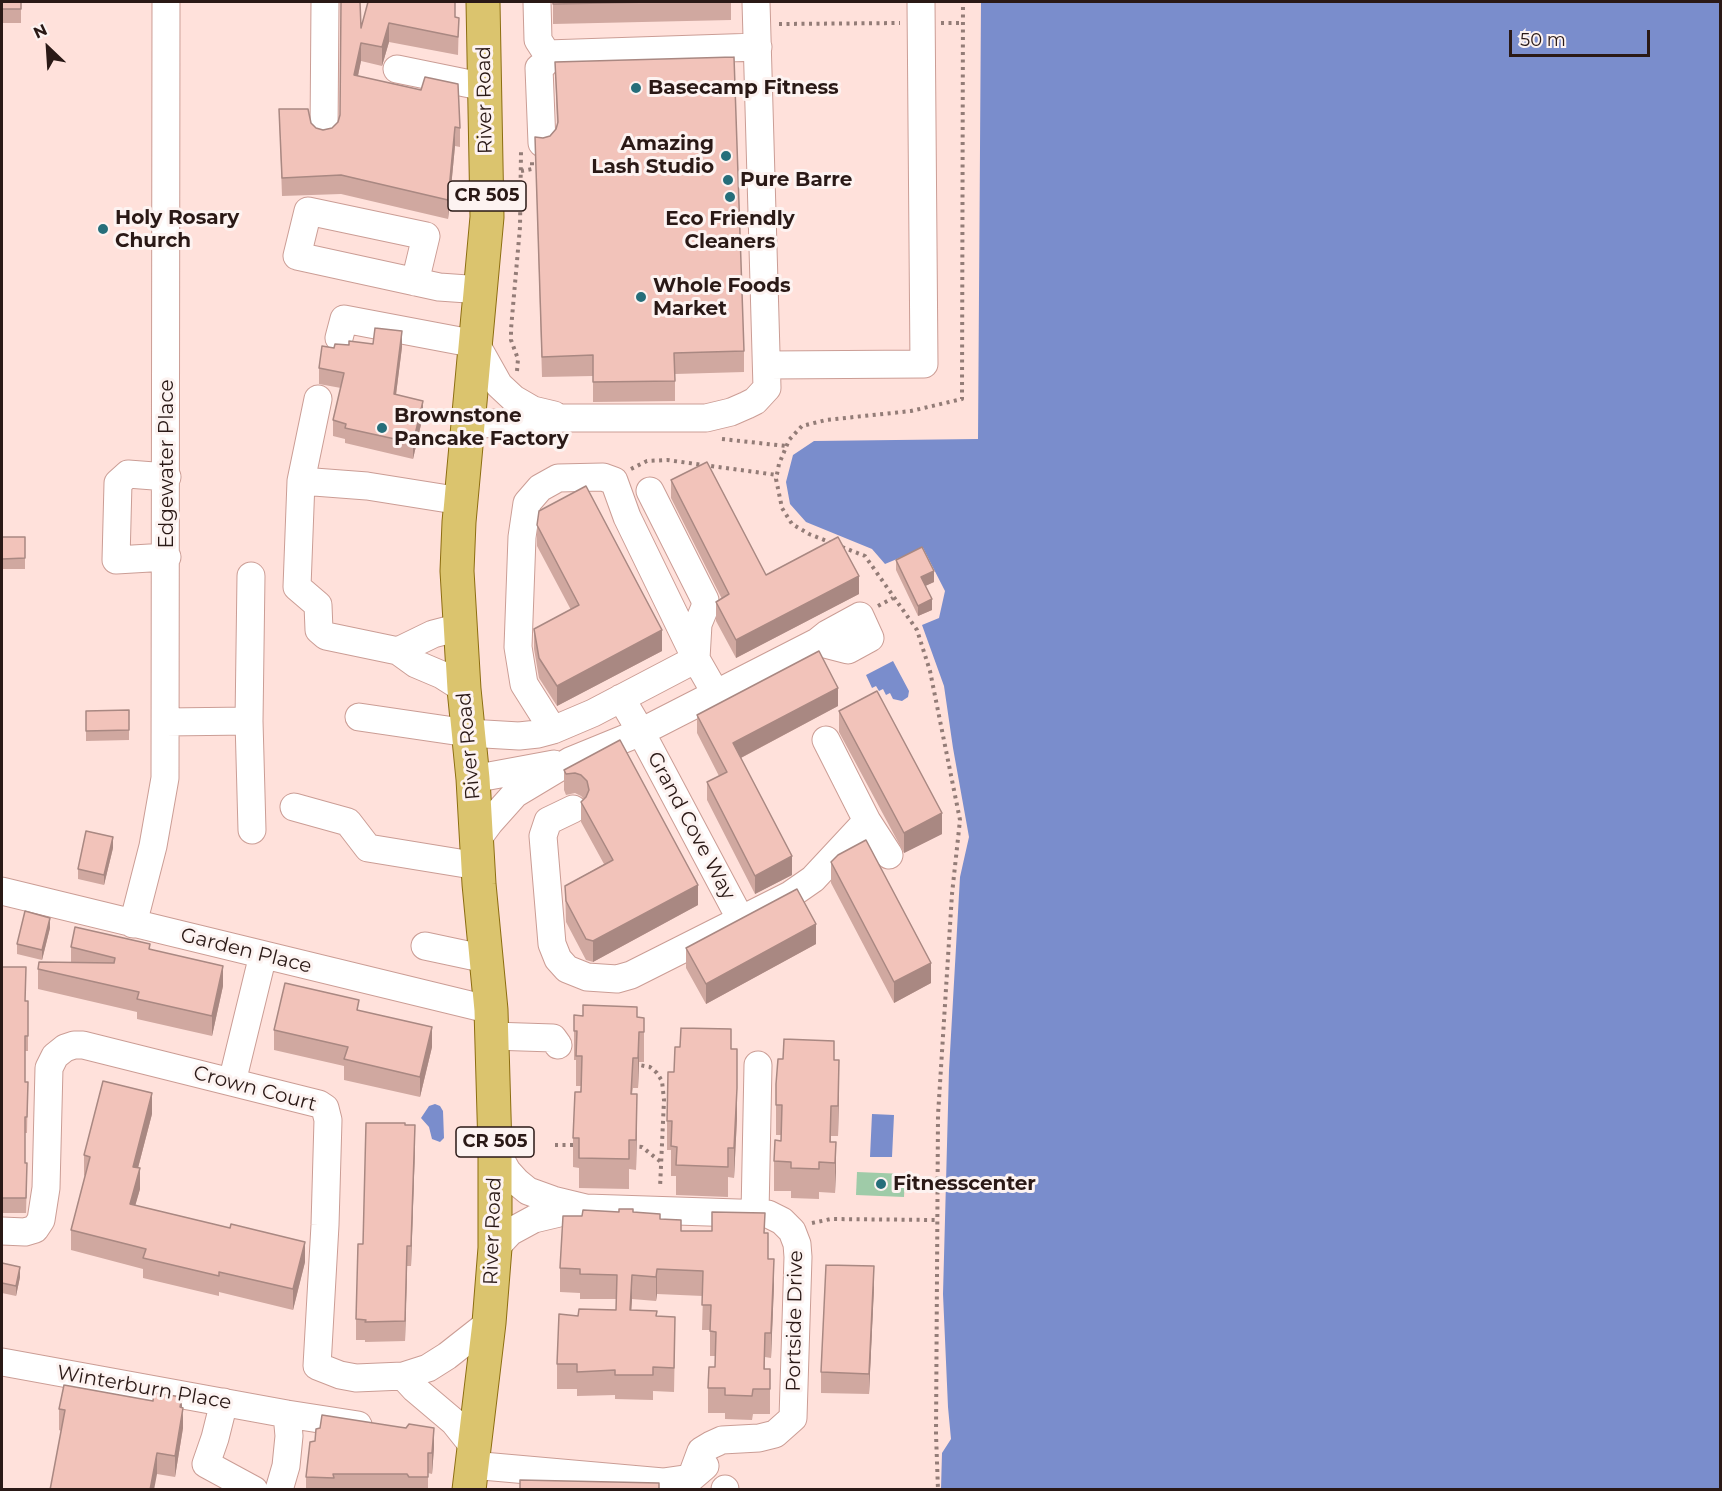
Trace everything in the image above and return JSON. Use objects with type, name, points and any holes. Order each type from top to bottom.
[{"type":"main road","name":"River Road","points":[[471,1467],[489,1323],[495,1248],[491,1023],[464,689],[457,571],[461,501],[487,217],[483,2]]},
{"type":"street","name":"Edgewater Place","points":[[133,924],[153,846],[165,778],[166,2]]},
{"type":"street","points":[[324,133],[325,2]]},
{"type":"street","points":[[531,145],[539,68],[545,63],[547,54],[538,40],[537,2]]},
{"type":"street","points":[[767,376],[924,364],[921,12]]},
{"type":"street","points":[[469,425],[564,418],[706,418],[732,412],[755,401],[767,376],[757,24],[547,54]]},
{"type":"street","points":[[397,69],[485,87]]},
{"type":"street","points":[[416,282],[439,287],[482,290]]},
{"type":"street","points":[[339,338],[344,319],[476,344],[499,385],[509,394],[533,410],[564,418]]},
{"type":"street","points":[[318,399],[301,481],[297,587],[318,605],[319,630],[326,636],[398,651],[416,664],[442,675],[464,689]]},
{"type":"street","points":[[166,477],[128,474],[118,483],[116,560],[167,557]]},
{"type":"street","points":[[553,730],[524,684],[518,647],[522,537],[527,503],[540,488],[558,478],[603,477],[614,481],[627,517],[696,659],[716,694]]},
{"type":"street","points":[[301,481],[367,486],[461,501]]},
{"type":"street","points":[[650,491],[706,601],[698,624],[696,659]]},
{"type":"street","points":[[251,576],[249,721],[252,830]]},
{"type":"street","points":[[398,651],[433,634],[460,627]]},
{"type":"street","name":"Grand Cove Way","points":[[477,854],[490,822],[515,794],[570,762],[641,732],[817,642]]},
{"type":"street","points":[[358,717],[468,733],[519,736],[553,730],[696,659]]},
{"type":"street","points":[[621,698],[641,732]]},
{"type":"street","points":[[166,722],[249,721]]},
{"type":"street","name":"Grand Cove Way","points":[[641,732],[741,920]]},
{"type":"street","points":[[826,740],[867,821],[889,855]]},
{"type":"street","name":"Grand Cove Way","points":[[473,779],[570,762]]},
{"type":"street","points":[[294,807],[348,822],[368,848],[477,854]]},
{"type":"street","points":[[573,808],[548,821],[543,836],[552,944],[558,959],[567,969],[587,977],[603,979],[616,979],[631,975],[790,895],[813,879],[867,821]]},
{"type":"street","name":"Garden Place","points":[[2,891],[263,955],[491,1023],[554,1038],[558,1045]]},
{"type":"street","points":[[425,946],[486,959]]},
{"type":"street","points":[[232,1082],[263,955]]},
{"type":"street","name":"Crown Court","points":[[2,1231],[25,1232],[35,1229],[41,1220],[46,1188],[49,1068],[55,1056],[65,1048],[83,1045],[319,1104],[325,1108],[328,1120],[325,1225],[317,1366],[340,1375],[356,1378],[403,1376],[428,1368],[489,1323]]},
{"type":"street","points":[[754,1213],[758,1065]]},
{"type":"street","name":"Portside Drive","points":[[495,1149],[507,1171],[528,1191],[586,1208]]},
{"type":"street","name":"Portside Drive","points":[[495,1248],[510,1232],[534,1219],[586,1208],[768,1214],[782,1221],[792,1231],[797,1244],[798,1257],[793,1418],[775,1434],[759,1438],[722,1440],[711,1445],[709,1458],[694,1484]]},
{"type":"street","name":"Winterburn Place","points":[[2,1362],[287,1414],[381,1428]]},
{"type":"street","points":[[403,1376],[454,1422],[471,1467],[694,1484]]},
{"type":"street","points":[[224,1402],[206,1464],[254,1490]]},
{"type":"street","points":[[279,1490],[286,1466],[289,1436],[287,1414]]},
{"type":"path","points":[[938,1490],[938,1115],[952,894],[960,820],[930,671],[917,630],[865,556],[809,534],[792,524],[782,508],[777,475],[789,440],[802,426],[826,420],[910,411],[962,399],[963,2]]},
{"type":"path","points":[[757,24],[921,12],[963,23]]},
{"type":"path","points":[[509,394],[510,384],[518,370],[518,359],[511,340],[520,228],[531,145]]},
{"type":"path","points":[[614,481],[627,471],[647,461],[668,460],[777,475]]},
{"type":"path","points":[[629,1064],[650,1067],[657,1073],[664,1089],[660,1210]]},
{"type":"path","points":[[555,1145],[585,1145]]},
{"type":"path","points":[[626,1146],[642,1148],[661,1162]]},
{"type":"path","points":[[792,1231],[815,1222],[831,1219],[937,1220]]},
{"type":"green space","name":"Fitnesscenter","points":[[857,1172],[905,1174],[904,1197],[856,1195]]},
{"type":"water","points":[[981,2],[1720,2],[1720,1489],[941,1489],[942,1453],[951,1439],[943,1294],[949,1070],[960,877],[969,837],[944,686],[922,625],[939,618],[945,591],[923,548],[885,564],[872,549],[806,522],[790,504],[786,482],[793,455],[814,441],[978,439]]},
{"type":"water","points":[[893,661],[909,691],[908,697],[902,701],[893,699],[890,693],[886,695],[883,689],[879,691],[876,686],[872,688],[866,675]]},
{"type":"water","points":[[435,1104],[443,1111],[444,1138],[440,1142],[432,1139],[429,1127],[421,1118],[429,1106]]},
{"type":"water","points":[[872,1114],[894,1115],[892,1157],[870,1157]]},
{"type":"building","points":[[2,2],[21,2],[21,9],[2,9]]},
{"type":"building","points":[[341,2],[360,2],[361,28],[368,2],[455,2],[455,17],[459,18],[458,37],[389,23],[382,47],[361,43],[354,75],[421,90],[425,77],[458,84],[460,128],[455,127],[448,200],[341,175],[282,178],[279,109],[308,109],[311,123],[323,130],[332,128],[338,122],[340,115]]},
{"type":"building","points":[[553,2],[652,2],[553,4]]},
{"type":"building","points":[[734,57],[744,351],[674,353],[675,381],[593,382],[593,355],[542,357],[535,137],[550,136],[558,122],[555,62]]},
{"type":"building","points":[[375,328],[402,331],[394,394],[423,401],[413,443],[345,428],[346,424],[333,420],[344,373],[319,368],[322,346],[334,348],[335,344],[349,345],[349,341],[373,344]]},
{"type":"building","points":[[707,462],[766,575],[838,537],[859,576],[736,640],[716,602],[729,594],[671,480]]},
{"type":"building","points":[[586,486],[662,630],[557,686],[539,658],[534,629],[579,605],[537,525],[539,511]]},
{"type":"building","points":[[2,537],[25,537],[25,558],[2,559]]},
{"type":"building","points":[[922,547],[934,571],[921,577],[932,599],[918,606],[896,560]]},
{"type":"building","points":[[819,651],[838,688],[733,743],[792,856],[755,876],[707,782],[727,772],[697,715]]},
{"type":"building","points":[[877,691],[942,813],[904,833],[839,711]]},
{"type":"building","points":[[129,710],[129,730],[86,731],[86,711]]},
{"type":"building","points":[[620,740],[698,885],[593,941],[586,939],[566,901],[565,886],[613,860],[581,802],[589,790],[587,781],[581,775],[566,774],[564,770]]},
{"type":"building","points":[[86,831],[113,837],[104,875],[78,869]]},
{"type":"building","points":[[866,840],[931,963],[894,982],[831,862],[838,855]]},
{"type":"building","points":[[797,889],[816,924],[706,984],[686,948]]},
{"type":"building","points":[[25,911],[50,918],[42,950],[17,944]]},
{"type":"building","points":[[75,927],[150,944],[149,949],[223,966],[212,1016],[137,999],[139,992],[38,969],[39,962],[114,963],[115,958],[71,947]]},
{"type":"building","points":[[2,967],[26,967],[25,1001],[28,1001],[28,1036],[25,1036],[25,1082],[28,1082],[27,1117],[25,1117],[26,1198],[2,1198]]},
{"type":"building","points":[[285,983],[359,1000],[357,1010],[432,1027],[420,1077],[344,1059],[348,1047],[274,1030]]},
{"type":"building","points":[[583,1005],[637,1007],[637,1017],[644,1018],[644,1032],[639,1032],[638,1058],[633,1058],[631,1094],[637,1094],[636,1140],[629,1140],[629,1159],[579,1158],[579,1138],[573,1138],[575,1092],[581,1092],[582,1056],[576,1056],[577,1031],[574,1031],[574,1015],[583,1016]]},
{"type":"building","points":[[681,1028],[731,1029],[731,1049],[737,1049],[737,1088],[734,1148],[728,1148],[728,1167],[676,1165],[677,1147],[671,1146],[672,1121],[667,1121],[668,1072],[674,1072],[675,1047],[680,1047]]},
{"type":"building","points":[[784,1039],[834,1041],[834,1060],[839,1060],[838,1106],[831,1106],[830,1142],[836,1142],[835,1163],[819,1162],[819,1169],[791,1168],[791,1162],[774,1161],[775,1140],[781,1141],[782,1105],[776,1105],[776,1084],[778,1059],[783,1059]]},
{"type":"building","points":[[103,1081],[152,1093],[133,1167],[140,1168],[130,1204],[230,1228],[231,1224],[305,1242],[293,1289],[219,1272],[219,1276],[143,1258],[146,1249],[71,1230],[90,1157],[84,1155]]},
{"type":"building","points":[[366,1123],[415,1125],[411,1246],[407,1246],[405,1321],[365,1322],[366,1320],[356,1319],[358,1244],[363,1244]]},
{"type":"building","points":[[619,1209],[660,1214],[660,1219],[681,1220],[681,1231],[712,1231],[712,1212],[765,1213],[764,1233],[768,1233],[768,1259],[774,1259],[771,1333],[765,1333],[764,1369],[770,1369],[770,1389],[753,1389],[752,1396],[725,1395],[725,1388],[708,1388],[709,1367],[715,1367],[716,1332],[710,1331],[711,1305],[702,1305],[703,1271],[657,1269],[656,1277],[632,1275],[630,1310],[657,1311],[656,1316],[675,1317],[674,1368],[653,1367],[653,1375],[615,1375],[615,1370],[577,1372],[577,1364],[557,1364],[559,1314],[578,1316],[579,1309],[616,1310],[617,1275],[580,1274],[580,1269],[560,1268],[563,1216],[582,1216],[583,1210],[619,1212]]},
{"type":"building","points":[[2,1263],[20,1267],[16,1286],[2,1283]]},
{"type":"building","points":[[826,1265],[874,1266],[869,1374],[821,1372]]},
{"type":"building","points":[[64,1385],[153,1401],[154,1393],[182,1397],[180,1407],[183,1408],[175,1456],[157,1453],[150,1490],[50,1490],[65,1410],[59,1409]]},
{"type":"building","points":[[322,1415],[406,1428],[409,1424],[434,1428],[432,1453],[428,1453],[428,1477],[409,1477],[407,1474],[333,1474],[334,1478],[306,1477],[310,1442],[315,1441],[316,1429],[320,1428]]},
{"type":"building","points":[[520,1480],[659,1483],[659,1490],[520,1490]]},
{"type":"place","name":"Basecamp Fitness","points":[[636,88]]},
{"type":"place","name":"Amazing Lash Studio","points":[[726,156]]},
{"type":"place","name":"Pure Barre","points":[[728,180]]},
{"type":"place","name":"Eco Friendly Cleaners","points":[[730,197]]},
{"type":"place","name":"Holy Rosary Church","points":[[103,229]]},
{"type":"place","name":"Whole Foods Market","points":[[641,297]]},
{"type":"place","name":"Brownstone Pancake Factory","points":[[382,428]]},
{"type":"place","name":"Fitnesscenter","points":[[881,1184]]}]
